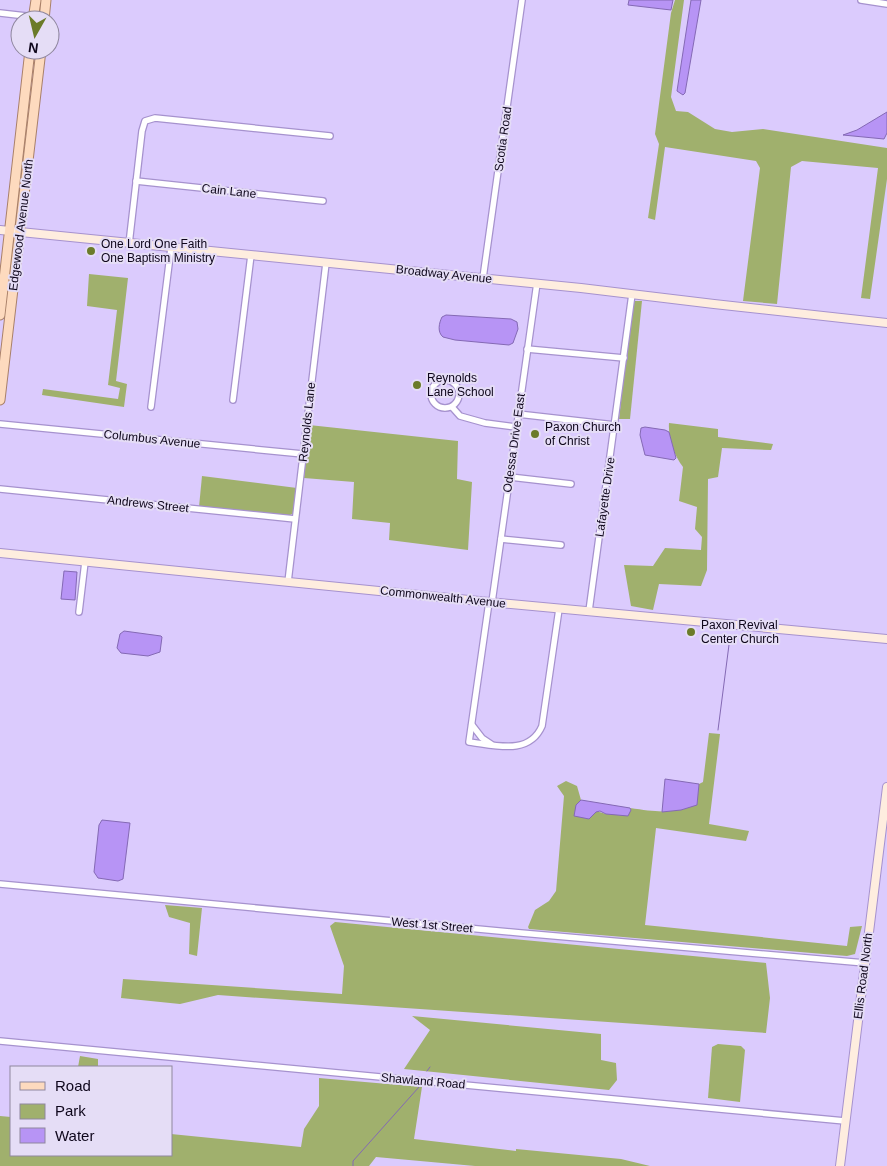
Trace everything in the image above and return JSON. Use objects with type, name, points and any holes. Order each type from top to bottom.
[{"type":"main road","name":"Edgewood Avenue North","points":[[0,315],[29,60]]},
{"type":"main road","name":"Edgewood Avenue North","points":[[0,400],[4,340],[20,232],[40,60]]},
{"type":"street","name":"Scotia Road","points":[[483,278],[522,0]]},
{"type":"street","points":[[861,0],[887,4]]},
{"type":"street","points":[[129,244],[142,131],[145,121],[155,118],[330,136]]},
{"type":"street","points":[[22,122],[33,123]]},
{"type":"street","name":"Cain Lane","points":[[136,182],[323,201]]},
{"type":"street","name":"Broadway Avenue","points":[[0,230],[537,283],[887,323]]},
{"type":"street","points":[[151,407],[171,248]]},
{"type":"street","points":[[234,400],[251,255]]},
{"type":"street","name":"Reynolds Lane","points":[[288,582],[326,263]]},
{"type":"street","name":"Odessa Drive East","points":[[491,745],[469,742],[501,539],[537,283]]},
{"type":"street","name":"Lafayette Drive","points":[[589,612],[632,294]]},
{"type":"street","points":[[527,349],[624,358]]},
{"type":"street","points":[[440,380],[450,380],[457,386],[460,394],[459,399],[452,407],[439,408],[432,401],[431,391],[440,380]]},
{"type":"street","points":[[452,407],[460,416],[485,423],[516,427]]},
{"type":"street","points":[[518,414],[615,425]]},
{"type":"street","name":"Columbus Avenue","points":[[0,424],[303,454]]},
{"type":"street","points":[[510,477],[571,484]]},
{"type":"street","name":"Andrews Street","points":[[0,489],[295,519]]},
{"type":"street","points":[[501,539],[561,545]]},
{"type":"street","name":"Commonwealth Avenue","points":[[0,553],[589,612],[887,639]]},
{"type":"street","points":[[79,612],[85,562]]},
{"type":"street","points":[[472,725],[482,738],[491,745],[522,746],[535,738],[545,717],[559,609]]},
{"type":"street","name":"Ellis Road North","points":[[840,1166],[887,787]]},
{"type":"street","name":"West 1st Street","points":[[0,884],[865,963]]},
{"type":"street","name":"Shawland Road","points":[[0,1041],[845,1121]]},
{"type":"green space","points":[[675,0],[684,0],[671,97],[676,111],[688,112],[715,129],[732,132],[763,129],[887,148],[887,179],[870,299],[861,298],[878,168],[802,161],[791,167],[777,304],[743,301],[760,168],[756,161],[665,147],[655,220],[648,218],[659,144],[655,134],[671,13]]},
{"type":"green space","points":[[89,274],[128,278],[116,381],[127,384],[124,407],[42,395],[43,389],[118,399],[120,388],[108,385],[117,310],[87,306]]},
{"type":"green space","points":[[642,301],[630,419],[619,419],[632,303]]},
{"type":"green space","points":[[669,423],[718,429],[718,437],[773,444],[771,450],[722,448],[718,477],[708,479],[707,570],[701,586],[659,584],[653,610],[631,606],[624,565],[653,566],[665,548],[701,550],[702,537],[695,529],[697,507],[679,501],[683,467],[672,446]]},
{"type":"green space","points":[[309,425],[458,441],[457,479],[472,482],[468,550],[389,540],[390,523],[352,519],[354,482],[304,478]]},
{"type":"green space","points":[[202,476],[297,488],[294,513],[288,516],[199,507]]},
{"type":"green space","points":[[709,733],[720,734],[709,824],[749,831],[746,841],[656,828],[645,925],[847,946],[850,927],[862,926],[855,954],[847,956],[529,929],[528,927],[535,910],[549,901],[556,891],[564,796],[557,786],[566,781],[577,786],[581,800],[576,805],[606,814],[631,810],[630,808],[663,811],[678,810],[696,805],[699,784],[703,782]]},
{"type":"green space","points":[[165,905],[202,908],[197,956],[189,954],[190,923],[169,917]]},
{"type":"green space","points":[[335,922],[766,963],[770,998],[766,1033],[218,995],[180,1004],[121,998],[123,979],[342,994],[344,966],[330,926]]},
{"type":"green space","points":[[412,1016],[601,1034],[601,1060],[616,1063],[617,1080],[609,1090],[404,1069],[430,1030]]},
{"type":"green space","points":[[718,1044],[741,1046],[745,1050],[740,1102],[708,1098],[712,1047]]},
{"type":"green space","points":[[80,1056],[98,1059],[98,1066],[78,1066]]},
{"type":"green space","points":[[319,1078],[422,1087],[414,1139],[516,1151],[516,1149],[621,1159],[650,1166],[475,1166],[376,1157],[369,1166],[0,1166],[0,1116],[10,1117],[10,1156],[172,1156],[172,1134],[301,1147],[304,1129],[319,1106]]},
{"type":"water","points":[[629,0],[673,0],[671,10],[628,5]]},
{"type":"water","points":[[691,0],[701,0],[685,93],[683,95],[677,91]]},
{"type":"water","points":[[887,112],[887,133],[884,139],[843,135],[857,130]]},
{"type":"water","points":[[446,315],[511,319],[517,322],[518,329],[513,343],[509,345],[455,340],[443,337],[440,333],[441,319]]},
{"type":"water","points":[[645,427],[669,432],[676,458],[674,460],[645,455],[640,435],[641,428]]},
{"type":"water","points":[[64,571],[77,572],[75,600],[61,599]]},
{"type":"water","points":[[124,631],[161,636],[160,652],[148,656],[121,653],[117,648],[120,634]]},
{"type":"water","points":[[665,779],[699,784],[697,805],[681,810],[662,812]]},
{"type":"water","points":[[581,800],[630,808],[631,810],[628,816],[606,814],[600,811],[596,812],[589,819],[574,816],[576,805]]},
{"type":"water","points":[[102,820],[130,823],[123,879],[118,881],[98,878],[94,872],[99,825]]},
{"type":"waterway","points":[[718,730],[730,637]]},
{"type":"waterway","points":[[427,1071],[430,1067]]},
{"type":"waterway","points":[[353,1166],[353,1161],[419,1087]]},
{"type":"place","name":"One Lord One Faith One Baptism Ministry","points":[[91,251]]},
{"type":"place","name":"Reynolds Lane School","points":[[417,385]]},
{"type":"place","name":"Paxon Church of Christ","points":[[535,434]]},
{"type":"place","name":"Paxon Revival Center Church","points":[[691,632]]}]
